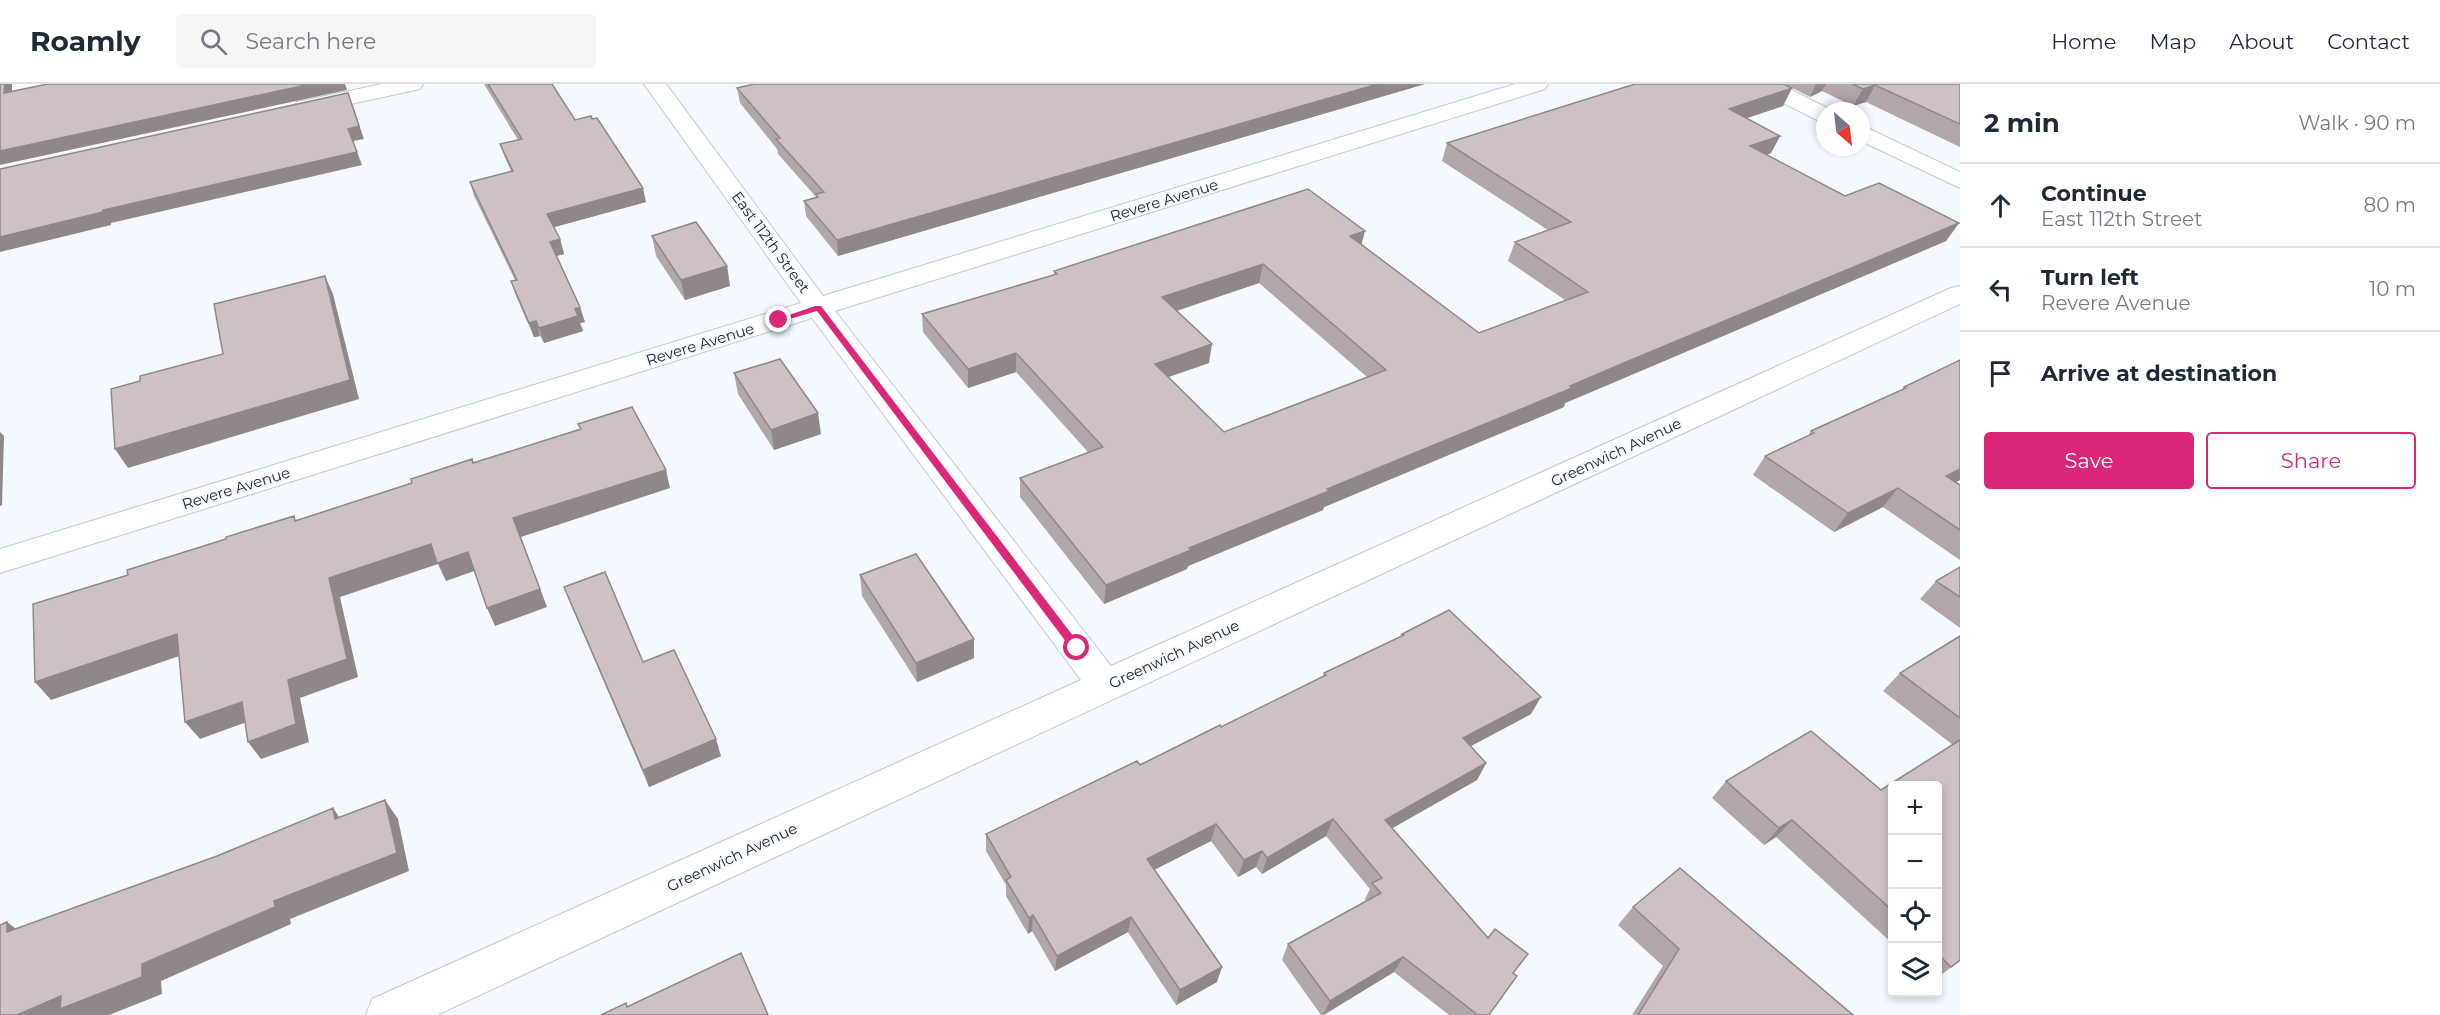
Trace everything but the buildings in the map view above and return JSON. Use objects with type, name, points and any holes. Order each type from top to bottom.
[{"type":"street","points":[[286,111],[412,84]]},
{"type":"street","name":"East 112th Street","points":[[655,84],[818,308],[1105,686]]},
{"type":"street","name":"Revere Avenue","points":[[0,561],[1537,84]]},
{"type":"street","points":[[1763,84],[1816,110]]},
{"type":"street","points":[[1870,136],[1960,181]]},
{"type":"street","name":"Greenwich Avenue","points":[[388,1015],[1960,294]]},
{"type":"route","points":[[779,320],[818,308],[1077,648]]}]
